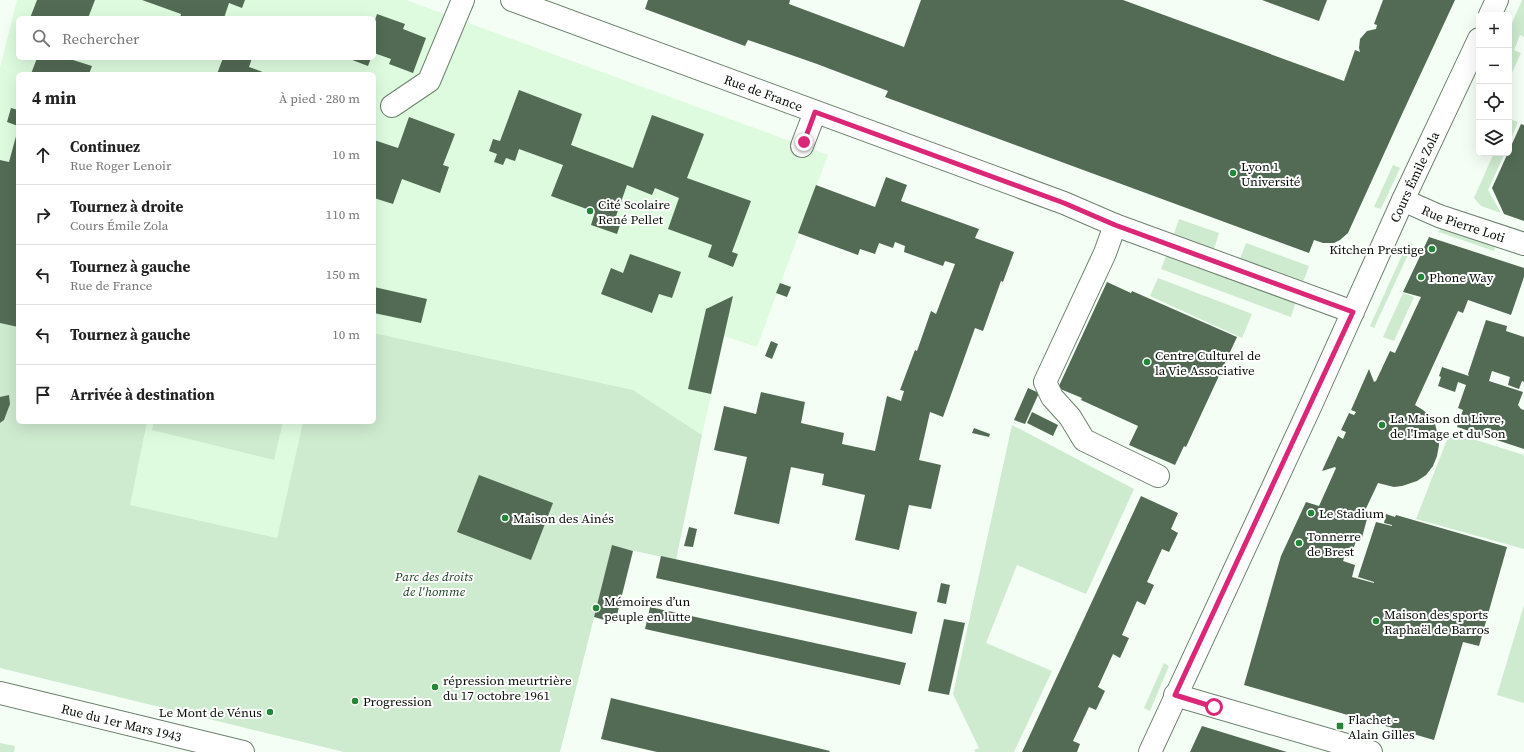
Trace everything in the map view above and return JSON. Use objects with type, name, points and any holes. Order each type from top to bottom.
[{"type":"street","points":[[392,106],[429,81],[463,0]]},
{"type":"street","name":"Rue de France","points":[[512,0],[1064,203],[1115,225],[1353,312]]},
{"type":"street","points":[[1491,12],[1497,0]]},
{"type":"street","name":"Cours Émile Zola","points":[[1150,752],[1353,312],[1403,200],[1476,45]]},
{"type":"street","points":[[802,146],[815,112]]},
{"type":"street","name":"Rue Pierre Loti","points":[[1403,200],[1438,216],[1524,244]]},
{"type":"street","points":[[1115,225],[1105,253],[1045,382],[1052,397],[1070,417],[1084,440],[1158,476]]},
{"type":"street","name":"Rue du 1er Mars 1943","points":[[0,692],[243,752]]},
{"type":"street","points":[[1175,695],[1371,752]]},
{"type":"shaded area","name":"Cité Scolaire René Pellet","points":[[17,0],[406,0],[828,155],[757,347],[724,336],[702,435],[633,390],[376,333],[376,72],[16,72],[16,327],[0,323],[0,68]]},
{"type":"shaded area","points":[[147,424],[303,424],[277,538],[129,505]]},
{"type":"green space","points":[[1522,0],[1524,0],[1524,37],[1520,35],[1514,50],[1521,53],[1512,72],[1512,48],[1512,23]]},
{"type":"green space","points":[[1512,120],[1518,122],[1512,137]]},
{"type":"green space","points":[[1493,156],[1504,156],[1488,190],[1501,213],[1481,206],[1474,198]]},
{"type":"green space","points":[[1393,165],[1400,168],[1381,209],[1374,207]]},
{"type":"green space","points":[[1179,219],[1219,233],[1214,249],[1174,234]]},
{"type":"green space","points":[[1442,225],[1496,243],[1494,251],[1439,232]]},
{"type":"green space","points":[[1408,242],[1413,244],[1374,328],[1370,326]]},
{"type":"green space","points":[[1246,243],[1309,266],[1303,282],[1240,259]]},
{"type":"green space","points":[[1167,253],[1296,301],[1291,317],[1161,269]]},
{"type":"green space","points":[[1158,278],[1252,314],[1242,338],[1150,296]]},
{"type":"green space","points":[[1403,293],[1414,297],[1394,341],[1383,337]]},
{"type":"green space","name":"Parc des droits de l'homme","points":[[0,323],[16,327],[16,424],[147,424],[130,505],[277,538],[303,424],[376,424],[376,333],[633,390],[702,435],[676,560],[612,546],[560,752],[344,752],[0,668]]},
{"type":"green space","points":[[154,424],[283,424],[274,460],[152,430]]},
{"type":"green space","points":[[1012,425],[1134,489],[1086,594],[1017,565],[986,643],[1052,671],[1014,752],[975,752],[974,750],[979,748],[953,694]]},
{"type":"green space","points":[[1450,432],[1524,455],[1524,549],[1416,519]]},
{"type":"green space","points":[[1524,605],[1524,703],[1497,695]]},
{"type":"green space","points":[[1164,663],[1169,666],[1150,711],[1144,708]]},
{"type":"green space","points":[[0,743],[15,746],[14,752],[0,752]]},
{"type":"building","points":[[37,0],[95,0],[89,16],[31,16]]},
{"type":"building","points":[[142,0],[245,0],[242,8],[229,3],[225,16],[180,16],[181,14]]},
{"type":"building","name":"Lyon 1 Université","points":[[648,0],[790,0],[789,4],[904,47],[921,0],[1123,0],[1344,81],[1355,50],[1360,52],[1360,39],[1367,31],[1376,29],[1377,25],[1374,24],[1383,0],[1455,0],[1348,233],[1334,243],[1323,243],[1314,240],[1309,253],[885,97],[888,91],[817,64],[748,40],[745,46],[645,9]]},
{"type":"building","points":[[1262,0],[1327,0],[1319,21]]},
{"type":"building","points":[[377,14],[405,24],[403,29],[426,38],[413,73],[389,64],[391,59],[376,54]]},
{"type":"building","points":[[36,60],[73,60],[92,66],[90,72],[32,72]]},
{"type":"building","points":[[222,60],[251,60],[249,67],[263,72],[218,72]]},
{"type":"building","points":[[352,60],[370,60],[368,66]]},
{"type":"building","points":[[519,90],[582,114],[571,145],[633,168],[652,115],[704,134],[687,178],[751,201],[732,252],[738,254],[733,267],[708,257],[712,245],[668,229],[679,198],[655,188],[652,195],[627,185],[615,219],[621,222],[617,234],[591,225],[595,212],[551,196],[563,165],[519,149],[515,161],[506,158],[503,165],[494,162],[497,154],[489,151],[493,139],[500,141]]},
{"type":"building","points":[[11,108],[16,109],[16,125],[7,122]]},
{"type":"building","points":[[409,117],[455,134],[443,165],[449,167],[440,193],[402,179],[393,204],[376,199],[376,141],[398,148]]},
{"type":"building","points":[[1521,124],[1524,125],[1524,221],[1504,214],[1492,188],[1506,156],[1512,156],[1512,144]]},
{"type":"building","points":[[16,136],[16,327],[0,323],[0,160],[9,162]]},
{"type":"building","points":[[886,177],[907,185],[901,201],[979,229],[975,238],[1014,252],[1003,282],[1001,281],[983,331],[975,328],[943,417],[930,412],[919,460],[941,465],[931,509],[909,505],[899,550],[855,540],[865,495],[822,485],[824,474],[791,467],[779,524],[734,514],[747,457],[714,450],[724,406],[756,414],[761,392],[805,402],[801,423],[844,433],[842,444],[875,451],[887,396],[901,401],[904,391],[900,390],[915,350],[917,351],[931,311],[936,314],[955,264],[945,261],[943,266],[904,252],[905,246],[895,242],[893,248],[879,243],[875,254],[860,249],[858,255],[798,233],[816,185],[875,207]]},
{"type":"building","points":[[1429,237],[1524,268],[1524,277],[1511,315],[1468,300],[1463,313],[1458,311],[1415,405],[1431,417],[1435,424],[1439,445],[1433,466],[1426,475],[1417,481],[1402,486],[1394,487],[1378,483],[1362,517],[1356,515],[1367,519],[1361,541],[1349,539],[1356,541],[1353,550],[1347,549],[1343,561],[1355,565],[1352,577],[1374,583],[1358,577],[1376,522],[1392,526],[1384,523],[1386,514],[1395,517],[1396,515],[1507,547],[1479,646],[1463,642],[1434,740],[1244,685],[1281,556],[1306,502],[1319,506],[1336,468],[1322,471],[1338,436],[1343,439],[1346,432],[1341,430],[1349,413],[1354,415],[1356,412],[1351,410],[1369,369],[1374,382],[1376,381],[1390,351],[1395,353],[1421,297],[1403,292]]},
{"type":"building","points":[[630,254],[681,272],[672,298],[659,294],[652,313],[601,294],[611,268],[623,273]]},
{"type":"building","name":"Centre Culturel de la Vie Associative","points":[[1107,282],[1131,293],[1132,291],[1237,337],[1186,447],[1184,446],[1175,465],[1129,445],[1138,426],[1081,400],[1082,398],[1058,388]]},
{"type":"building","points":[[780,283],[791,287],[787,297],[776,293]]},
{"type":"building","points":[[376,287],[427,299],[421,323],[376,313]]},
{"type":"building","points":[[733,296],[711,394],[688,389],[706,309]]},
{"type":"building","points":[[1486,320],[1507,326],[1506,331],[1524,337],[1524,382],[1522,381],[1519,389],[1508,385],[1510,377],[1492,371],[1489,381],[1523,392],[1518,405],[1524,410],[1524,449],[1457,427],[1463,410],[1458,408],[1466,385],[1458,382],[1455,392],[1438,386],[1442,367],[1469,376],[1468,374]]},
{"type":"building","points":[[771,341],[778,344],[772,359],[765,356]]},
{"type":"building","points":[[1028,388],[1039,393],[1025,424],[1014,420]]},
{"type":"building","points":[[9,395],[10,404],[4,420],[0,423],[0,397]]},
{"type":"building","points":[[1032,412],[1058,425],[1053,436],[1027,423]]},
{"type":"building","points":[[974,428],[990,434],[989,437],[972,433]]},
{"type":"building","name":"Maison des Ainés","points":[[479,475],[553,503],[531,560],[457,532]]},
{"type":"building","points":[[1141,496],[1178,513],[1171,529],[1178,533],[1169,552],[1162,549],[1147,582],[1154,585],[1145,605],[1137,601],[1122,635],[1129,638],[1120,658],[1113,654],[1098,687],[1105,691],[1096,710],[1089,707],[1073,741],[1080,744],[1077,752],[1022,752]]},
{"type":"building","points":[[689,527],[697,529],[693,547],[684,546]]},
{"type":"building","points":[[612,545],[633,551],[615,623],[594,617]]},
{"type":"building","points":[[661,556],[917,612],[912,634],[656,578]]},
{"type":"building","points":[[941,583],[950,585],[946,604],[937,602]]},
{"type":"building","points":[[650,607],[906,663],[900,685],[645,629]]},
{"type":"building","points":[[944,619],[965,623],[949,695],[928,691]]},
{"type":"building","points":[[611,698],[830,751],[657,752],[601,739]]},
{"type":"building","points":[[1202,726],[1267,746],[1287,752],[1190,752]]},
{"type":"place","name":"Lyon 1 Université","points":[[1233,173]]},
{"type":"place","name":"Cité Scolaire René Pellet","points":[[590,211]]},
{"type":"place","name":"Kitchen Prestige","points":[[1432,249]]},
{"type":"place","name":"Phone Way","points":[[1421,277]]},
{"type":"place","name":"Centre Culturel de la Vie Associative","points":[[1147,362]]},
{"type":"place","name":"La Maison du Livre, de l'Image et du Son","points":[[1382,425]]},
{"type":"place","name":"Le Stadium","points":[[1311,513]]},
{"type":"place","name":"Maison des Ainés","points":[[505,518]]},
{"type":"place","name":"Tonnerre de Brest","points":[[1299,543]]},
{"type":"place","name":"Mémoires d’un peuple en lutte","points":[[596,608]]},
{"type":"place","name":"Maison des sports Raphaël de Barros","points":[[1376,621]]},
{"type":"place","name":"répression meurtrière du 17 octobre 1961","points":[[435,687]]},
{"type":"place","name":"Progression","points":[[355,701]]},
{"type":"place","name":"Le Mont de Vénus","points":[[270,712]]},
{"type":"place","name":"Flachet - Alain Gilles","points":[[1340,726]]},
{"type":"route","points":[[804,142],[815,112],[1064,203],[1115,225],[1338,305],[1353,312],[1175,695],[1214,707]]}]
